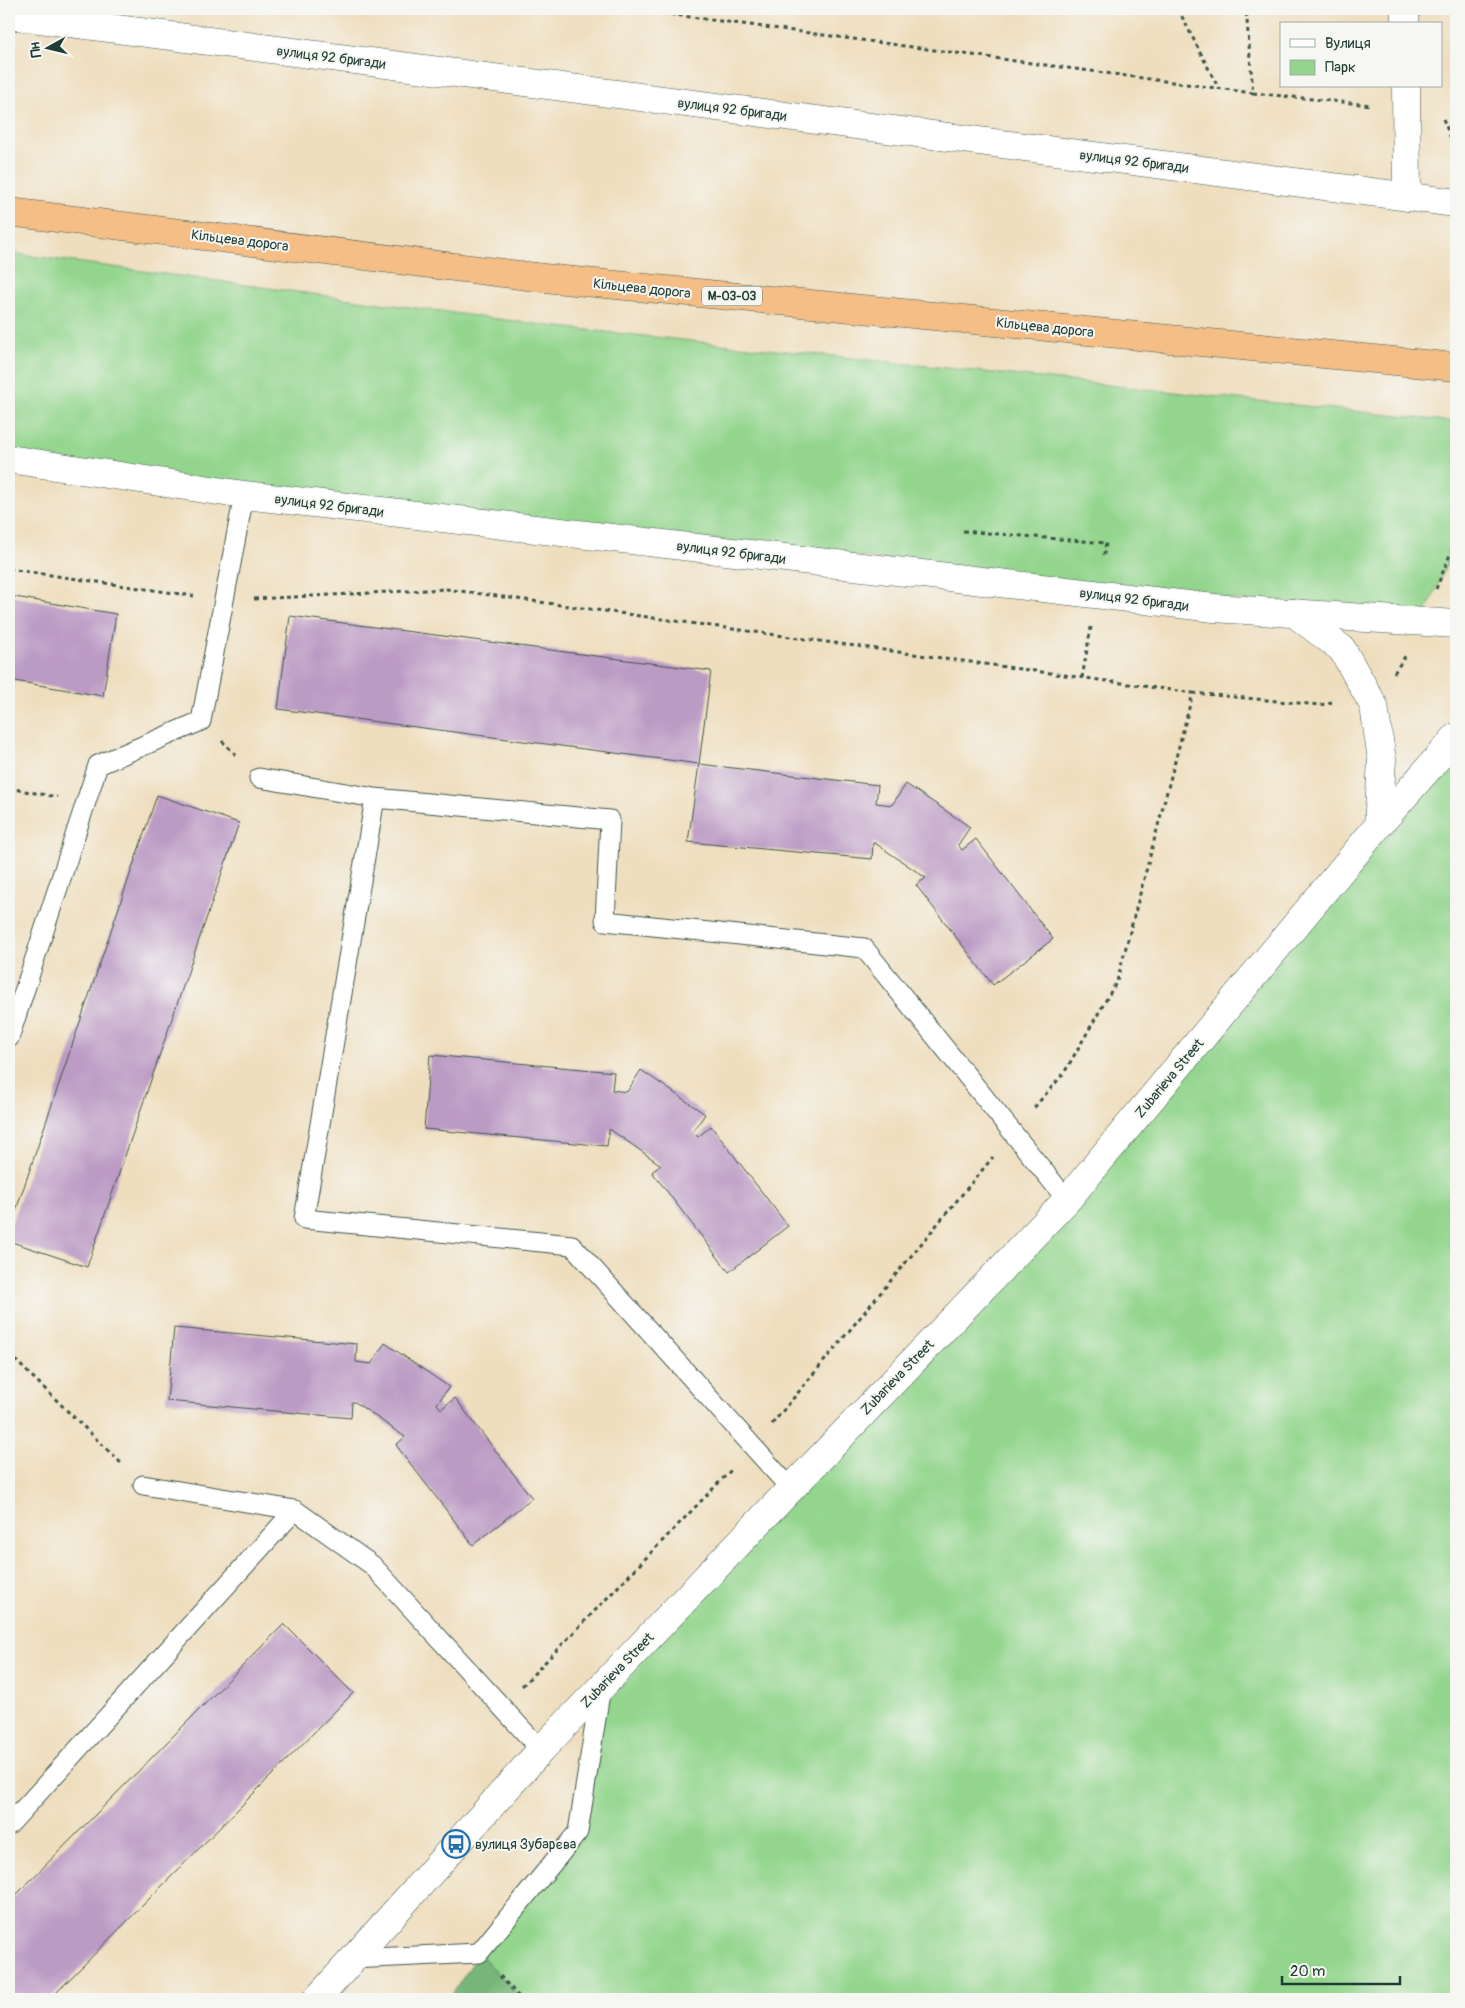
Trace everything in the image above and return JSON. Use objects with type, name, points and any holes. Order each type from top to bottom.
[{"type":"highway","name":"Кільцева дорога","points":[[9,212],[544,278],[1456,367]]},
{"type":"street","points":[[1405,9],[1405,22]]},
{"type":"street","name":"вулиця 92 бригади","points":[[9,15],[1456,203]]},
{"type":"street","points":[[1406,88],[1407,197]]},
{"type":"street","name":"вулиця 92 бригади","points":[[9,459],[244,495],[1214,608],[1456,624]]},
{"type":"street","points":[[1294,613],[1342,649],[1374,706],[1382,760],[1378,826]]},
{"type":"street","name":"Zubarieva Street","points":[[317,1999],[541,1750],[1067,1200],[1378,826],[1456,737]]},
{"type":"lane","points":[[9,1038],[98,765],[201,721],[244,495]]},
{"type":"lane","points":[[259,778],[375,798],[610,820],[605,921],[864,948],[1067,1200]]},
{"type":"lane","points":[[375,798],[304,1219],[572,1245],[791,1488]]},
{"type":"lane","points":[[143,1485],[295,1510],[372,1565],[541,1750]]},
{"type":"lane","points":[[9,1825],[295,1510]]},
{"type":"lane","points":[[352,1960],[479,1953],[578,1832],[601,1687]]},
{"type":"path","points":[[631,9],[1253,93],[1377,106]]},
{"type":"path","points":[[1178,9],[1218,87]]},
{"type":"path","points":[[1246,9],[1253,93]]},
{"type":"path","points":[[1439,112],[1456,150]]},
{"type":"path","points":[[963,530],[1106,543],[1103,559]]},
{"type":"path","points":[[1432,597],[1456,540]]},
{"type":"path","points":[[1082,678],[1092,624]]},
{"type":"path","points":[[1394,673],[1409,649]]},
{"type":"path","points":[[1193,694],[1320,705],[1336,701]]},
{"type":"path","points":[[201,721],[259,778]]},
{"type":"path","points":[[9,788],[86,802]]},
{"type":"path","points":[[9,1354],[143,1485]]},
{"type":"path","points":[[9,1364],[12,1358]]},
{"type":"green space","points":[[9,253],[550,326],[1456,422],[1456,544],[1422,621],[9,459]]},
{"type":"green space","points":[[1456,737],[1456,1999],[521,1999],[479,1953],[578,1832],[601,1687],[1067,1200]]},
{"type":"green space","points":[[479,1953],[521,1999],[449,1999]]},
{"type":"building","points":[[9,596],[116,614],[103,696],[9,680]]},
{"type":"building","points":[[290,616],[711,671],[699,764],[278,709]]},
{"type":"building","points":[[699,764],[878,785],[876,803],[892,805],[906,784],[970,827],[958,845],[962,850],[976,839],[1053,939],[993,985],[916,885],[926,878],[875,843],[873,843],[872,859],[688,842]]},
{"type":"building","points":[[157,795],[239,823],[87,1267],[9,1241],[9,1231]]},
{"type":"building","points":[[430,1055],[614,1072],[612,1090],[627,1092],[641,1070],[705,1114],[693,1132],[698,1137],[711,1126],[788,1226],[729,1272],[652,1172],[661,1165],[611,1130],[609,1130],[607,1146],[424,1129]]},
{"type":"building","points":[[174,1328],[357,1344],[356,1362],[371,1364],[385,1343],[449,1387],[437,1404],[441,1409],[455,1398],[532,1498],[473,1545],[396,1445],[405,1437],[355,1402],[352,1402],[351,1418],[167,1401]]},
{"type":"building","points":[[284,1624],[353,1693],[50,1999],[9,1999],[9,1902]]},
{"type":"place","name":"вулиця Зубарєва","points":[[456,1844]]}]
